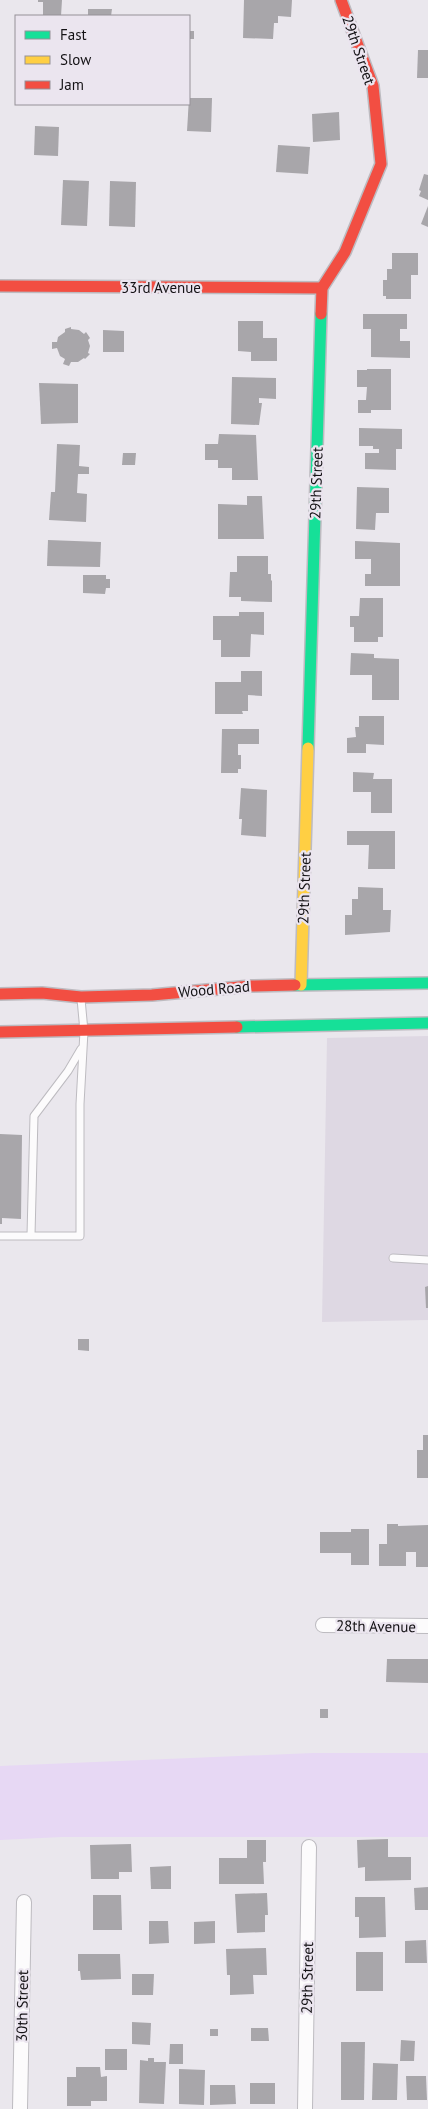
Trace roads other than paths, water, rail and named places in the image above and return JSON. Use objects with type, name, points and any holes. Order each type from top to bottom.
[{"type":"street","name":"29th Street","points":[[301,985],[322,288],[345,252],[381,164],[372,86],[341,0]]},
{"type":"street","name":"33rd Avenue","points":[[0,286],[322,288]]},
{"type":"street","name":"Wood Road","points":[[0,994],[42,993],[81,997],[152,995],[251,986],[428,983]]},
{"type":"street","points":[[0,1032],[428,1023]]},
{"type":"street","name":"28th Avenue","points":[[323,1625],[428,1626]]},
{"type":"street","name":"29th Street","points":[[305,2109],[309,1847]]},
{"type":"street","name":"30th Street","points":[[20,2109],[24,1902]]},
{"type":"lane","points":[[0,1236],[80,1236],[80,1104],[84,1031],[81,997]]},
{"type":"lane","points":[[31,1236],[34,1116],[68,1071],[82,1047]]},
{"type":"lane","points":[[393,1258],[428,1260]]}]
